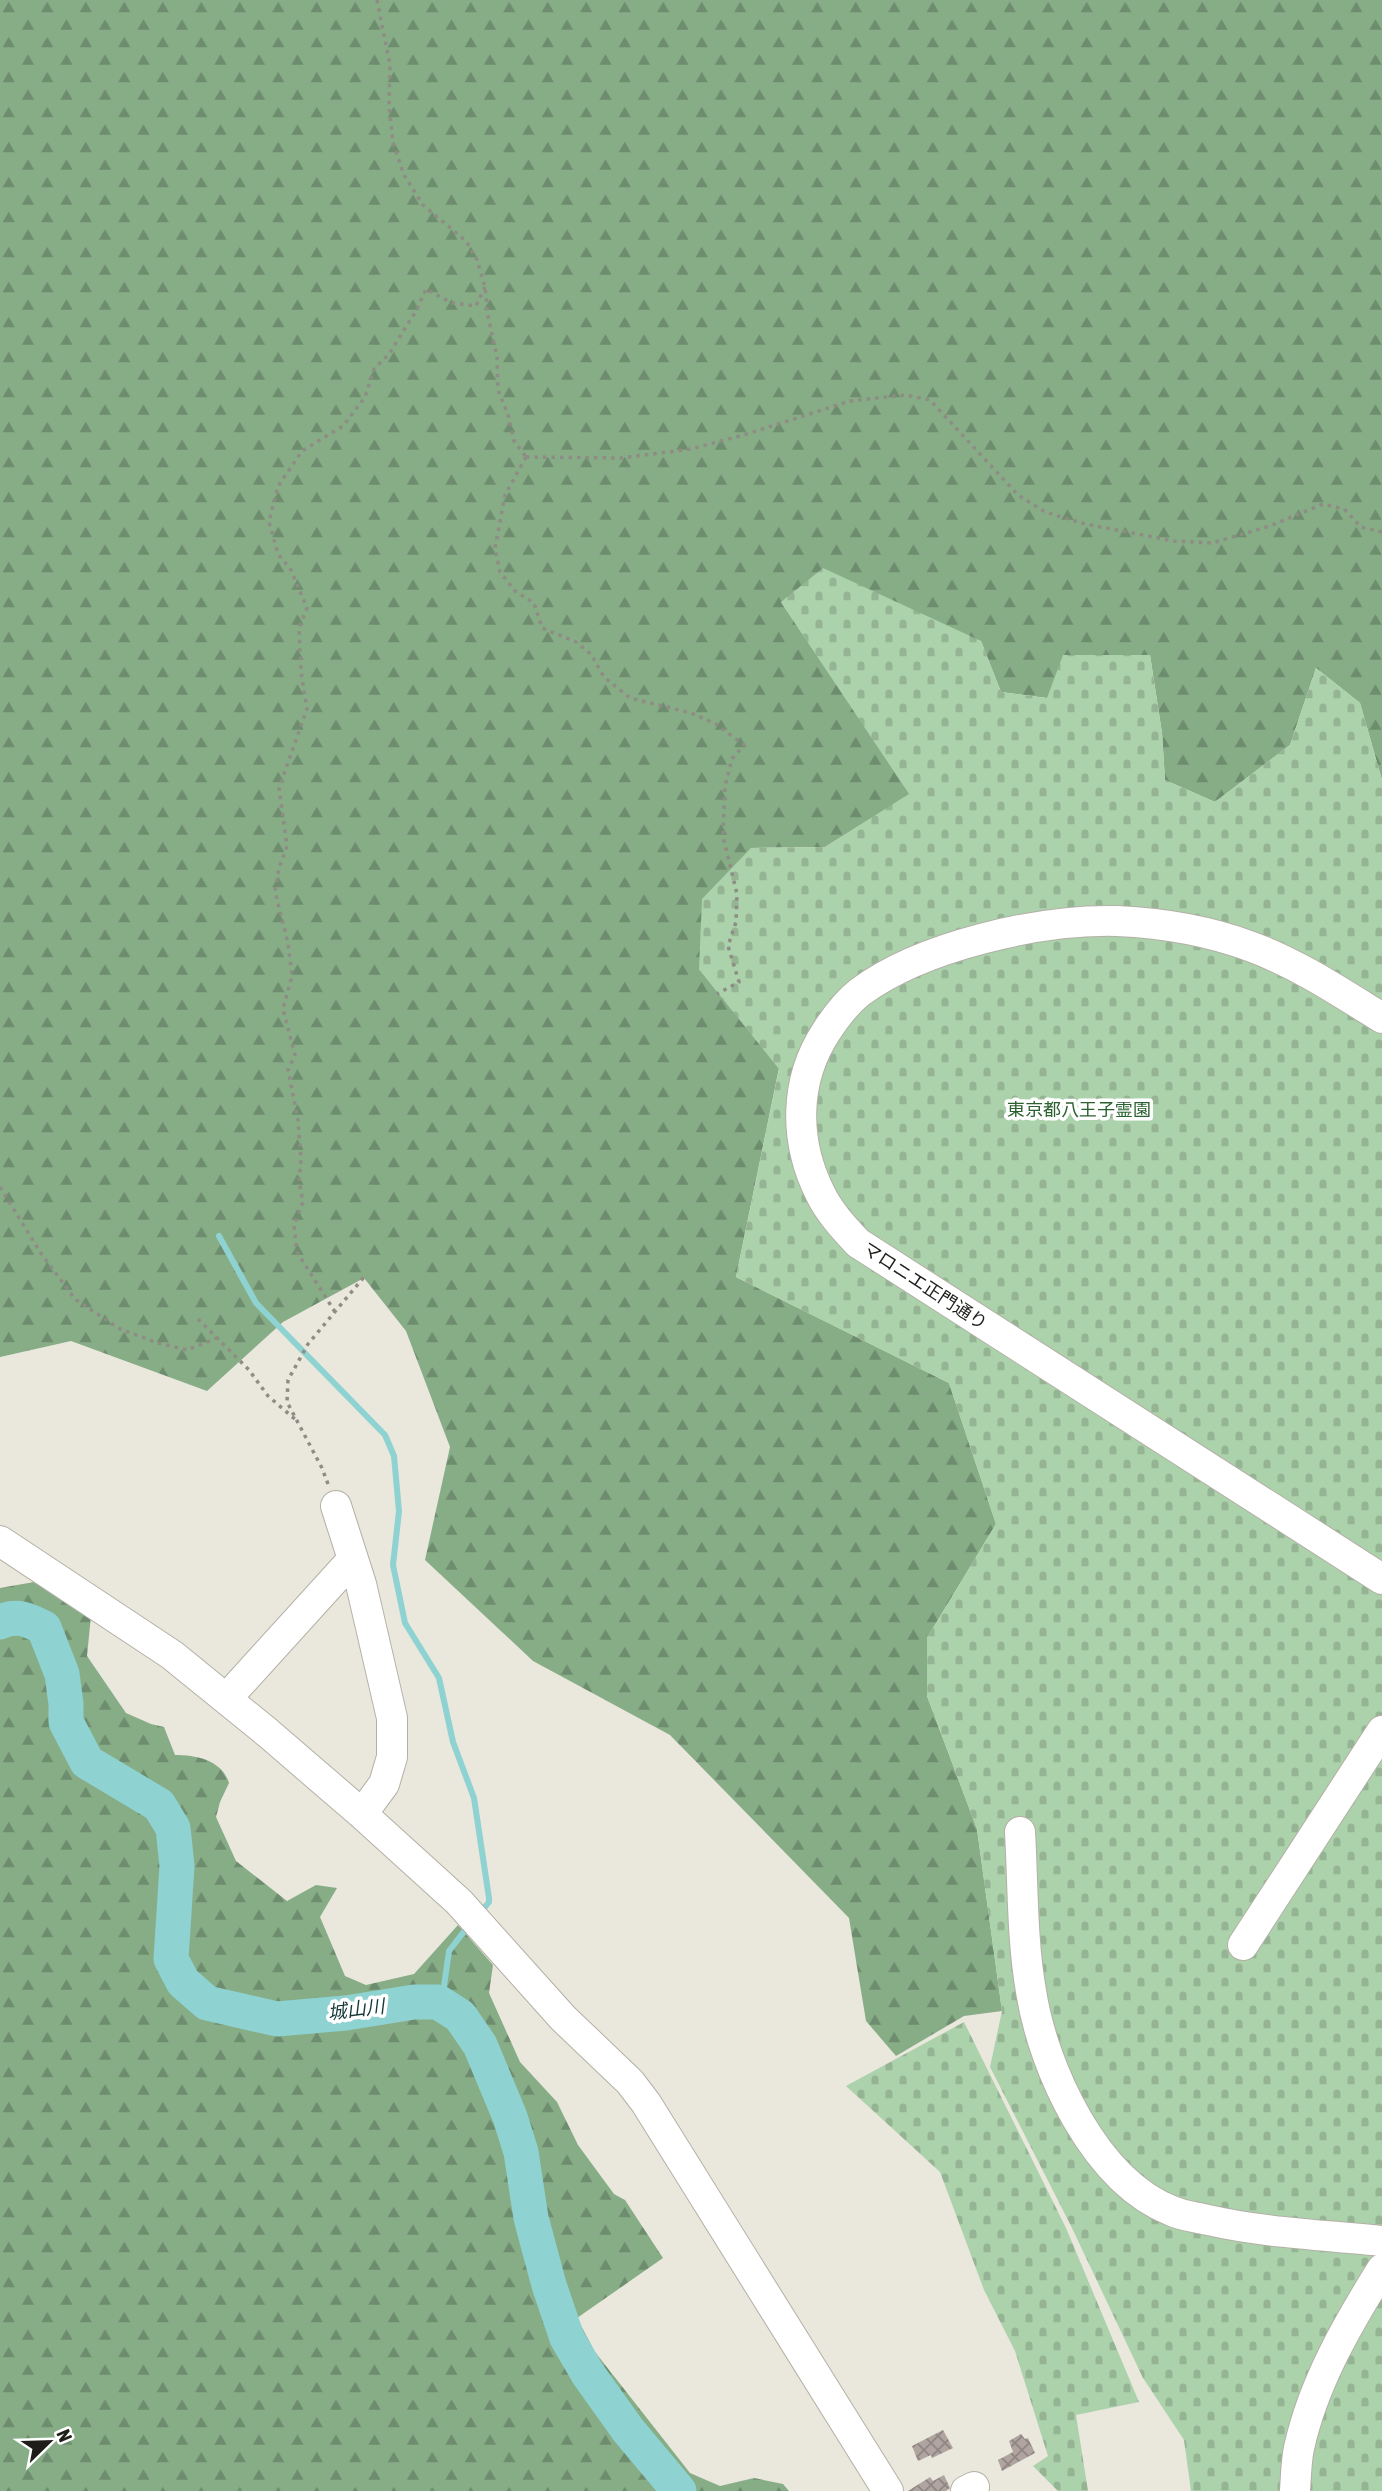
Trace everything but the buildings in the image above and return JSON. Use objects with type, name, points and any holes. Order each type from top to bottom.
[{"type":"street","name":"マロニエ正門通り","points":[[1382,1018],[1287,963],[1253,947],[1210,934],[1116,921],[1024,929],[965,944],[903,966],[858,993],[833,1021],[813,1052],[801,1091],[800,1124],[808,1161],[820,1193],[838,1222],[858,1244],[1382,1579]]},
{"type":"street","points":[[336,1506],[353,1559],[393,1718],[392,1757],[384,1784],[362,1814]]},
{"type":"street","points":[[0,1541],[172,1655],[362,1814],[459,1902],[562,2018],[630,2082],[646,2103],[888,2491]]},
{"type":"street","points":[[226,1699],[353,1559]]},
{"type":"street","points":[[1243,1945],[1382,1731]]},
{"type":"street","points":[[1020,1832],[1031,1991],[1044,2045],[1065,2096],[1112,2170],[1143,2196],[1172,2212],[1241,2227],[1382,2241]]},
{"type":"street","points":[[1295,2491],[1298,2449],[1319,2384],[1353,2315],[1382,2269]]},
{"type":"path","points":[[377,0],[390,65],[388,106],[393,144],[404,175],[423,205],[466,241],[477,260],[485,287],[497,357],[498,390],[514,441],[526,457]]},
{"type":"path","points":[[335,1312],[297,1252],[294,1225],[303,1202],[299,1181],[301,1159],[298,1120],[288,1070],[295,1055],[284,1009],[292,975],[288,943],[275,891],[279,868],[288,846],[279,788],[307,709],[299,628],[307,607],[291,570],[278,554],[270,522],[278,486],[284,477],[302,451],[343,426],[365,397],[374,369],[389,354],[416,311],[426,289],[452,303],[476,306],[485,287]]},
{"type":"path","points":[[526,457],[621,458],[691,449],[850,401],[905,395],[930,400],[1018,495],[1045,512],[1085,524],[1174,541],[1212,543],[1270,526],[1324,504],[1343,509],[1361,527],[1382,532]]},
{"type":"path","points":[[526,457],[505,495],[495,548],[500,572],[515,591],[534,603],[541,628],[576,642],[591,654],[604,677],[630,698],[691,713],[716,724],[744,745],[732,759],[725,786],[723,823],[723,836],[737,894],[736,922],[728,947],[739,982],[717,994]]},
{"type":"path","points":[[0,1187],[40,1252],[75,1299],[120,1329],[158,1343],[187,1350],[217,1338]]},
{"type":"path","points":[[336,1506],[322,1468],[287,1402],[288,1380],[308,1344],[364,1277]]},
{"type":"path","points":[[198,1319],[249,1370],[268,1396],[299,1423]]},
{"type":"green space","points":[[0,0],[1382,0],[1382,780],[1360,703],[1316,668],[1290,745],[1215,802],[1165,780],[1162,733],[1150,655],[1047,698],[1001,692],[981,641],[781,602],[910,794],[825,847],[751,848],[699,969],[779,1068],[736,1277],[949,1383],[996,1524],[927,1638],[927,1696],[977,1829],[1002,2011],[964,2016],[896,2056],[866,2021],[849,1918],[670,1735],[533,1661],[425,1560],[450,1447],[406,1331],[364,1278],[283,1322],[207,1391],[71,1341],[0,1357]]},
{"type":"green space","name":"東京都八王子霊園","points":[[823,568],[981,641],[1001,692],[1047,698],[1063,655],[1150,655],[1162,733],[1165,780],[1215,802],[1290,745],[1316,668],[1360,703],[1382,780],[1382,2491],[1191,2491],[1184,2440],[1143,2378],[1071,2226],[990,2067],[1002,2011],[977,1829],[927,1696],[927,1638],[996,1524],[949,1383],[736,1277],[779,1069],[699,969],[702,899],[751,848],[825,847],[909,794],[781,602]]},
{"type":"green space","points":[[34,1582],[91,1616],[87,1656],[126,1713],[164,1727],[175,1755],[207,1760],[226,1775],[229,1783],[216,1817],[236,1861],[287,1901],[316,1885],[337,1888],[320,1917],[345,1976],[366,1985],[414,1974],[458,1925],[493,1965],[489,1993],[520,2062],[557,2102],[578,2145],[614,2194],[625,2200],[663,2258],[577,2318],[595,2352],[690,2473],[720,2486],[754,2478],[783,2484],[789,2491],[0,2491],[0,1588]]},
{"type":"green space","points":[[964,2022],[1066,2228],[1139,2402],[1076,2415],[1088,2491],[1058,2491],[1033,2466],[1048,2456],[1015,2351],[984,2290],[940,2172],[846,2086]]},
{"type":"waterway","points":[[219,1236],[256,1303],[385,1435],[394,1456],[399,1511],[393,1565],[405,1623],[439,1678],[453,1742],[474,1798],[489,1898],[481,1912]]},
{"type":"waterway","name":"城山川","points":[[0,1622],[17,1618],[44,1628],[62,1674],[66,1722],[87,1762],[159,1805],[173,1828],[177,1866],[171,1959],[183,1982],[207,2003],[277,2019],[346,2013],[414,2002],[438,2002],[460,2016],[480,2045],[510,2117],[521,2152],[531,2218],[567,2338],[588,2374],[628,2430],[679,2491]]},
{"type":"waterway","points":[[445,2007],[444,1986],[449,1951],[469,1925]]}]
